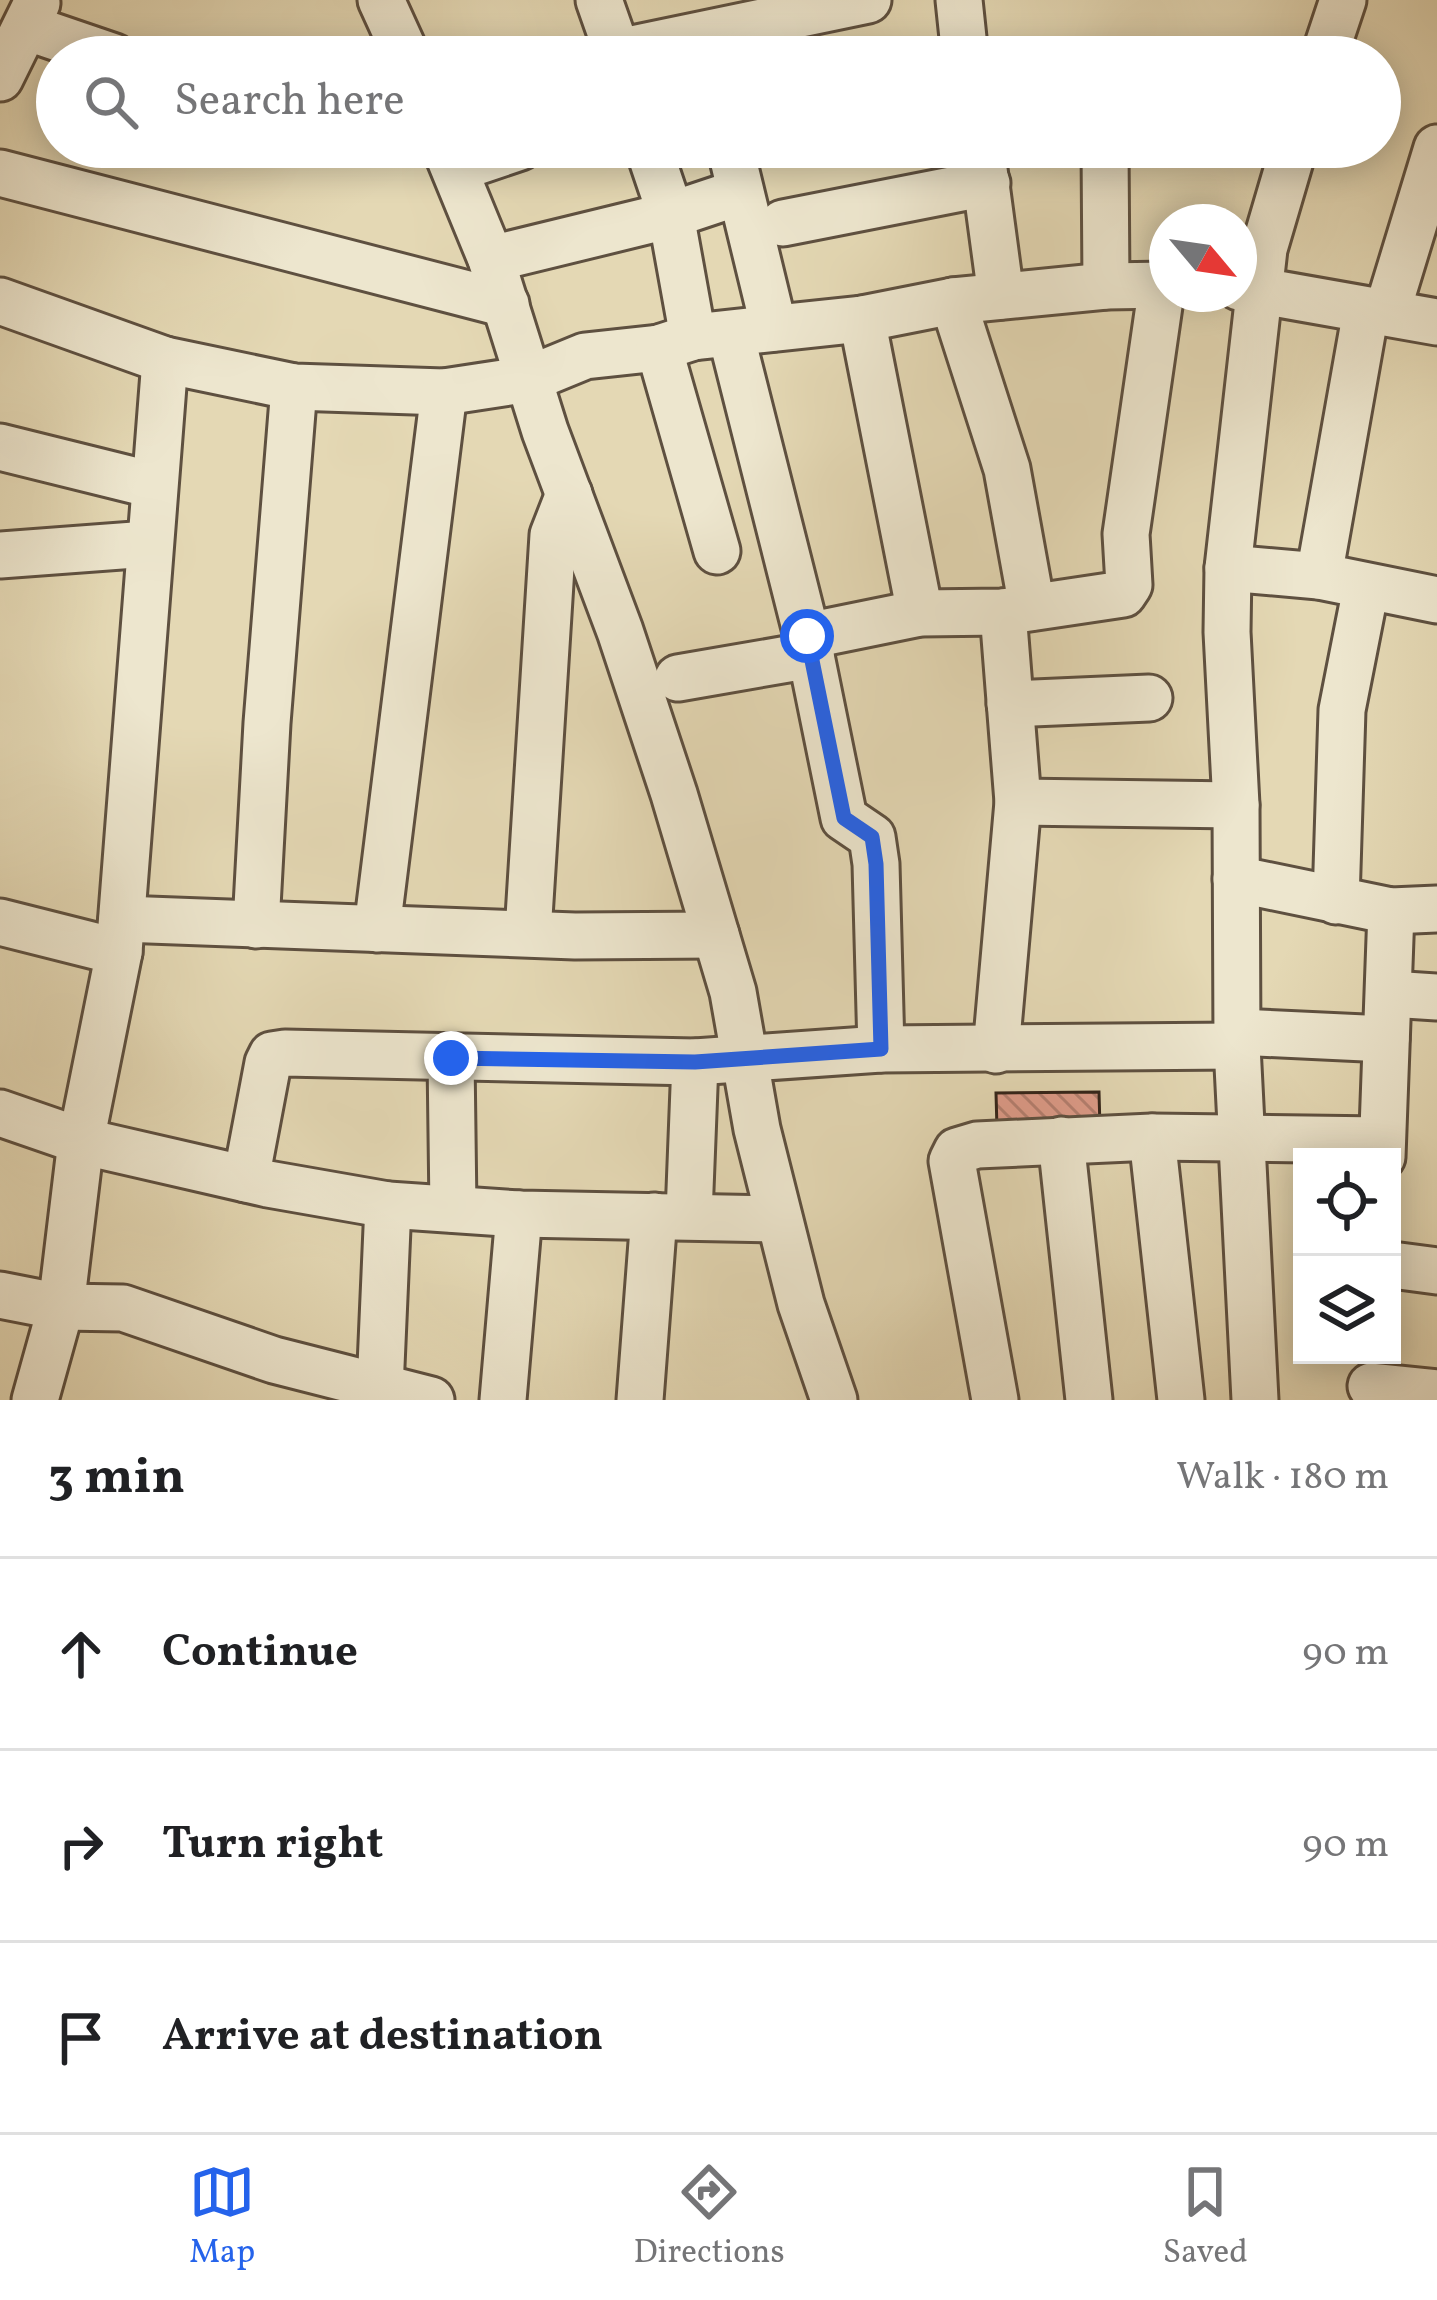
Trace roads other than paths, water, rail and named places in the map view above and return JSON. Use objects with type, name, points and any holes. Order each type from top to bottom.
[{"type":"street","points":[[381,0],[397,36]]},
{"type":"street","points":[[599,0],[612,36]]},
{"type":"street","points":[[701,36],[868,0]]},
{"type":"street","points":[[959,0],[963,36]]},
{"type":"street","points":[[1331,36],[1343,1],[1334,0]]},
{"type":"street","points":[[0,78],[32,14],[74,36]]},
{"type":"street","points":[[1319,576],[1377,312],[1437,148]]},
{"type":"street","points":[[454,168],[491,259],[620,631],[716,934],[733,992],[779,1219],[801,1304],[834,1400]]},
{"type":"street","points":[[654,168],[714,337],[809,646],[844,818],[872,837],[881,1049]]},
{"type":"street","points":[[717,551],[714,337],[740,192],[735,168]]},
{"type":"street","points":[[784,223],[974,168]]},
{"type":"street","points":[[984,168],[1001,296]]},
{"type":"street","points":[[1106,168],[1106,286]]},
{"type":"street","points":[[1257,266],[1288,168]]},
{"type":"street","points":[[0,173],[506,304]]},
{"type":"street","points":[[491,259],[671,215],[740,192]]},
{"type":"street","points":[[0,301],[165,360],[294,387],[444,392],[529,379],[585,356],[862,319],[953,301],[1149,285]]},
{"type":"street","points":[[1257,290],[1437,322]]},
{"type":"street","points":[[953,301],[1007,470],[1018,610],[1010,704],[1018,802],[996,1050]]},
{"type":"street","points":[[678,678],[920,613],[1018,610],[1114,598],[1129,585],[1126,534],[1161,312]]},
{"type":"street","points":[[1246,312],[1228,568],[1237,1039],[1255,1400]]},
{"type":"street","points":[[862,319],[920,613]]},
{"type":"street","points":[[35,1400],[61,1307],[81,1141],[120,935],[165,360]]},
{"type":"street","points":[[256,925],[266,723],[294,387]]},
{"type":"street","points":[[377,929],[444,392]]},
{"type":"street","points":[[0,447],[153,485]]},
{"type":"street","points":[[528,934],[553,535],[569,494]]},
{"type":"street","points":[[0,555],[148,544]]},
{"type":"street","points":[[1228,568],[1319,576],[1437,600]]},
{"type":"street","points":[[1336,902],[1342,710],[1366,588]]},
{"type":"street","points":[[1010,704],[1149,698]]},
{"type":"street","points":[[1018,802],[1236,806]]},
{"type":"street","points":[[1236,879],[1336,902],[1391,910],[1437,909]]},
{"type":"street","points":[[995,1400],[952,1161],[958,1150],[977,1145],[1152,1137],[1382,1148],[1391,910]]},
{"type":"street","points":[[0,922],[120,935],[256,925],[528,934],[716,934]]},
{"type":"street","points":[[246,1179],[272,1055],[695,1062],[881,1049],[996,1050],[1237,1039],[1388,1017],[1437,997]]},
{"type":"street","points":[[451,1058],[453,1209]]},
{"type":"street","points":[[640,1400],[695,1062]]},
{"type":"street","points":[[0,1113],[81,1141],[388,1205],[519,1214],[779,1219]]},
{"type":"street","points":[[1152,1137],[1181,1400]]},
{"type":"street","points":[[1061,1140],[1089,1400]]},
{"type":"street","points":[[380,1389],[388,1205]]},
{"type":"street","points":[[503,1400],[519,1214]]},
{"type":"street","points":[[1401,1266],[1437,1271]]},
{"type":"street","points":[[0,1295],[61,1307],[123,1308],[274,1360],[431,1400]]},
{"type":"street","points":[[1371,1380],[1437,1393]]}]
